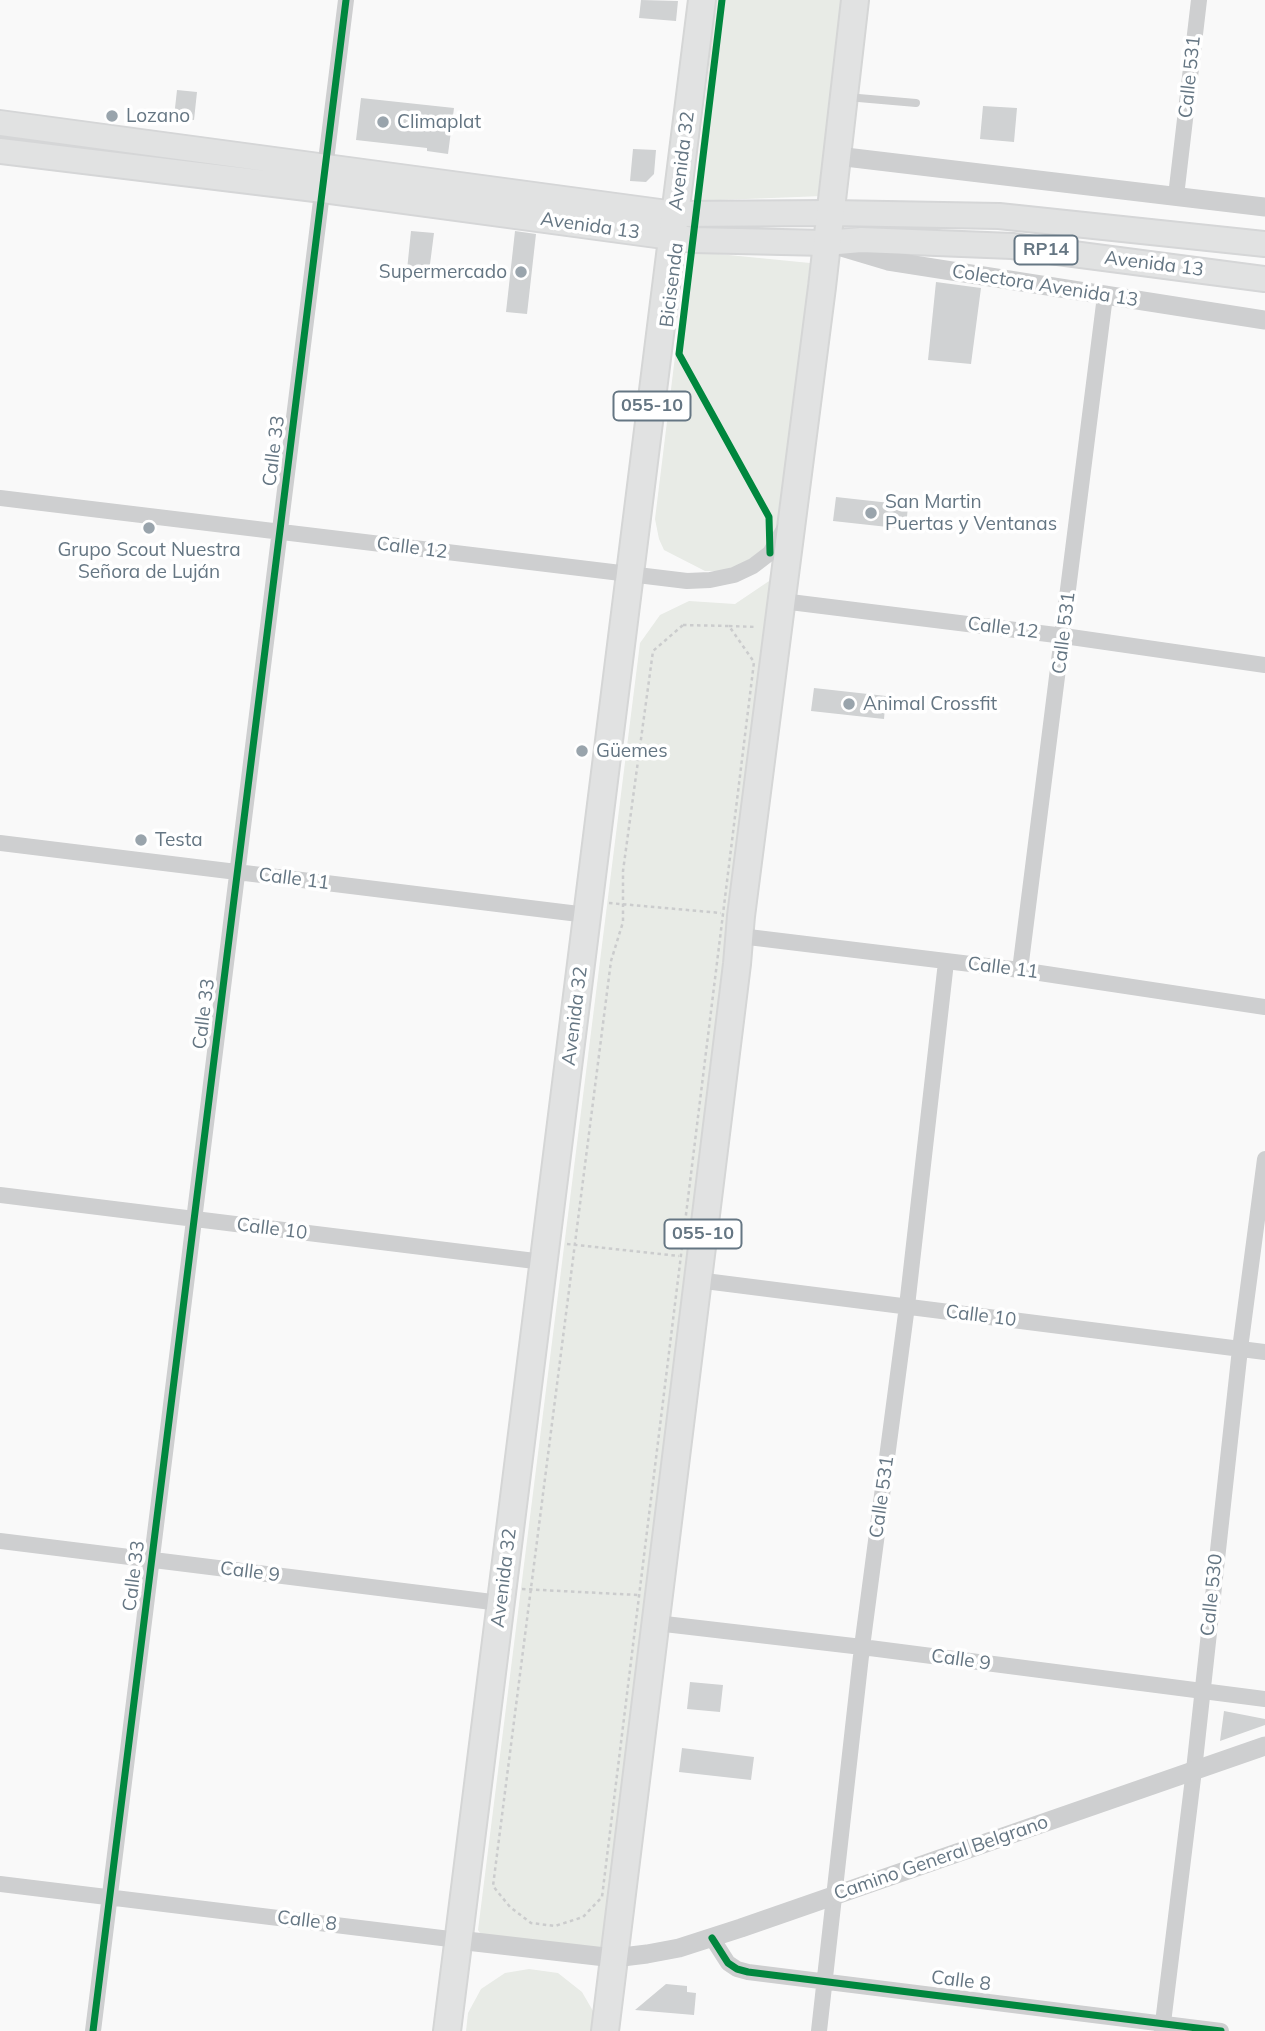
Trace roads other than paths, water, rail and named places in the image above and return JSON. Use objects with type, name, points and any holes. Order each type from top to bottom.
[{"type":"highway","name":"Avenida 32","points":[[447,2031],[702,0]]},
{"type":"highway","name":"055-10","points":[[605,2031],[656,1623],[693,1265],[735,922],[782,601],[855,0]]},
{"type":"main road","name":"Avenida 13","points":[[0,123],[324,179],[674,226],[831,212],[999,216],[1265,244]]},
{"type":"main road","name":"Avenida 13","points":[[0,151],[324,179]]},
{"type":"main road","name":"Avenida 13","points":[[674,226],[694,240],[827,243],[860,240],[1012,246],[1265,279]]},
{"type":"street","name":"Calle 33","points":[[93,2031],[346,0]]},
{"type":"street","name":"Calle 531","points":[[1176,197],[1199,0]]},
{"type":"street","points":[[837,156],[1265,207]]},
{"type":"street","name":"Colectora Avenida 13","points":[[827,243],[888,261],[1265,320]]},
{"type":"street","name":"Calle 531","points":[[1020,970],[1105,296]]},
{"type":"street","name":"Calle 12","points":[[0,498],[687,580],[710,580],[734,575],[753,566],[770,553],[793,510]]},
{"type":"street","name":"Calle 12","points":[[782,601],[1064,636],[1265,665]]},
{"type":"street","name":"Calle 11","points":[[0,842],[238,872],[588,908]]},
{"type":"street","name":"Calle 11","points":[[735,922],[946,962],[1020,970],[1265,1007]]},
{"type":"street","name":"Calle 531","points":[[819,2031],[862,1647],[907,1306],[946,962]]},
{"type":"street","name":"Calle 530","points":[[1163,2027],[1240,1349],[1265,1158]]},
{"type":"street","name":"Calle 10","points":[[0,1195],[194,1219],[545,1252]]},
{"type":"street","name":"Calle 10","points":[[693,1265],[907,1306],[1265,1352]]},
{"type":"street","name":"Calle 9","points":[[0,1541],[152,1560],[502,1595]]},
{"type":"street","name":"Calle 9","points":[[656,1623],[1265,1699]]},
{"type":"street","name":"Camino General Belgrano","points":[[614,1958],[658,1952],[712,1938],[1265,1746]]},
{"type":"street","name":"Calle 8","points":[[0,1884],[614,1958]]},
{"type":"street","name":"Calle 8","points":[[712,1938],[728,1963],[737,1969],[1163,2027],[1221,2031]]},
{"type":"lane","points":[[844,97],[916,103]]},
{"type":"place","name":"Lozano","points":[[112,116]]},
{"type":"place","name":"Climaplat","points":[[383,122]]},
{"type":"place","name":"Supermercado","points":[[521,272]]},
{"type":"place","name":"San Martin Puertas y Ventanas","points":[[871,513]]},
{"type":"place","name":"Grupo Scout Nuestra Señora de Luján","points":[[149,528]]},
{"type":"place","name":"Animal Crossfit","points":[[849,704]]},
{"type":"place","name":"Güemes","points":[[582,751]]},
{"type":"place","name":"Testa","points":[[141,840]]}]
